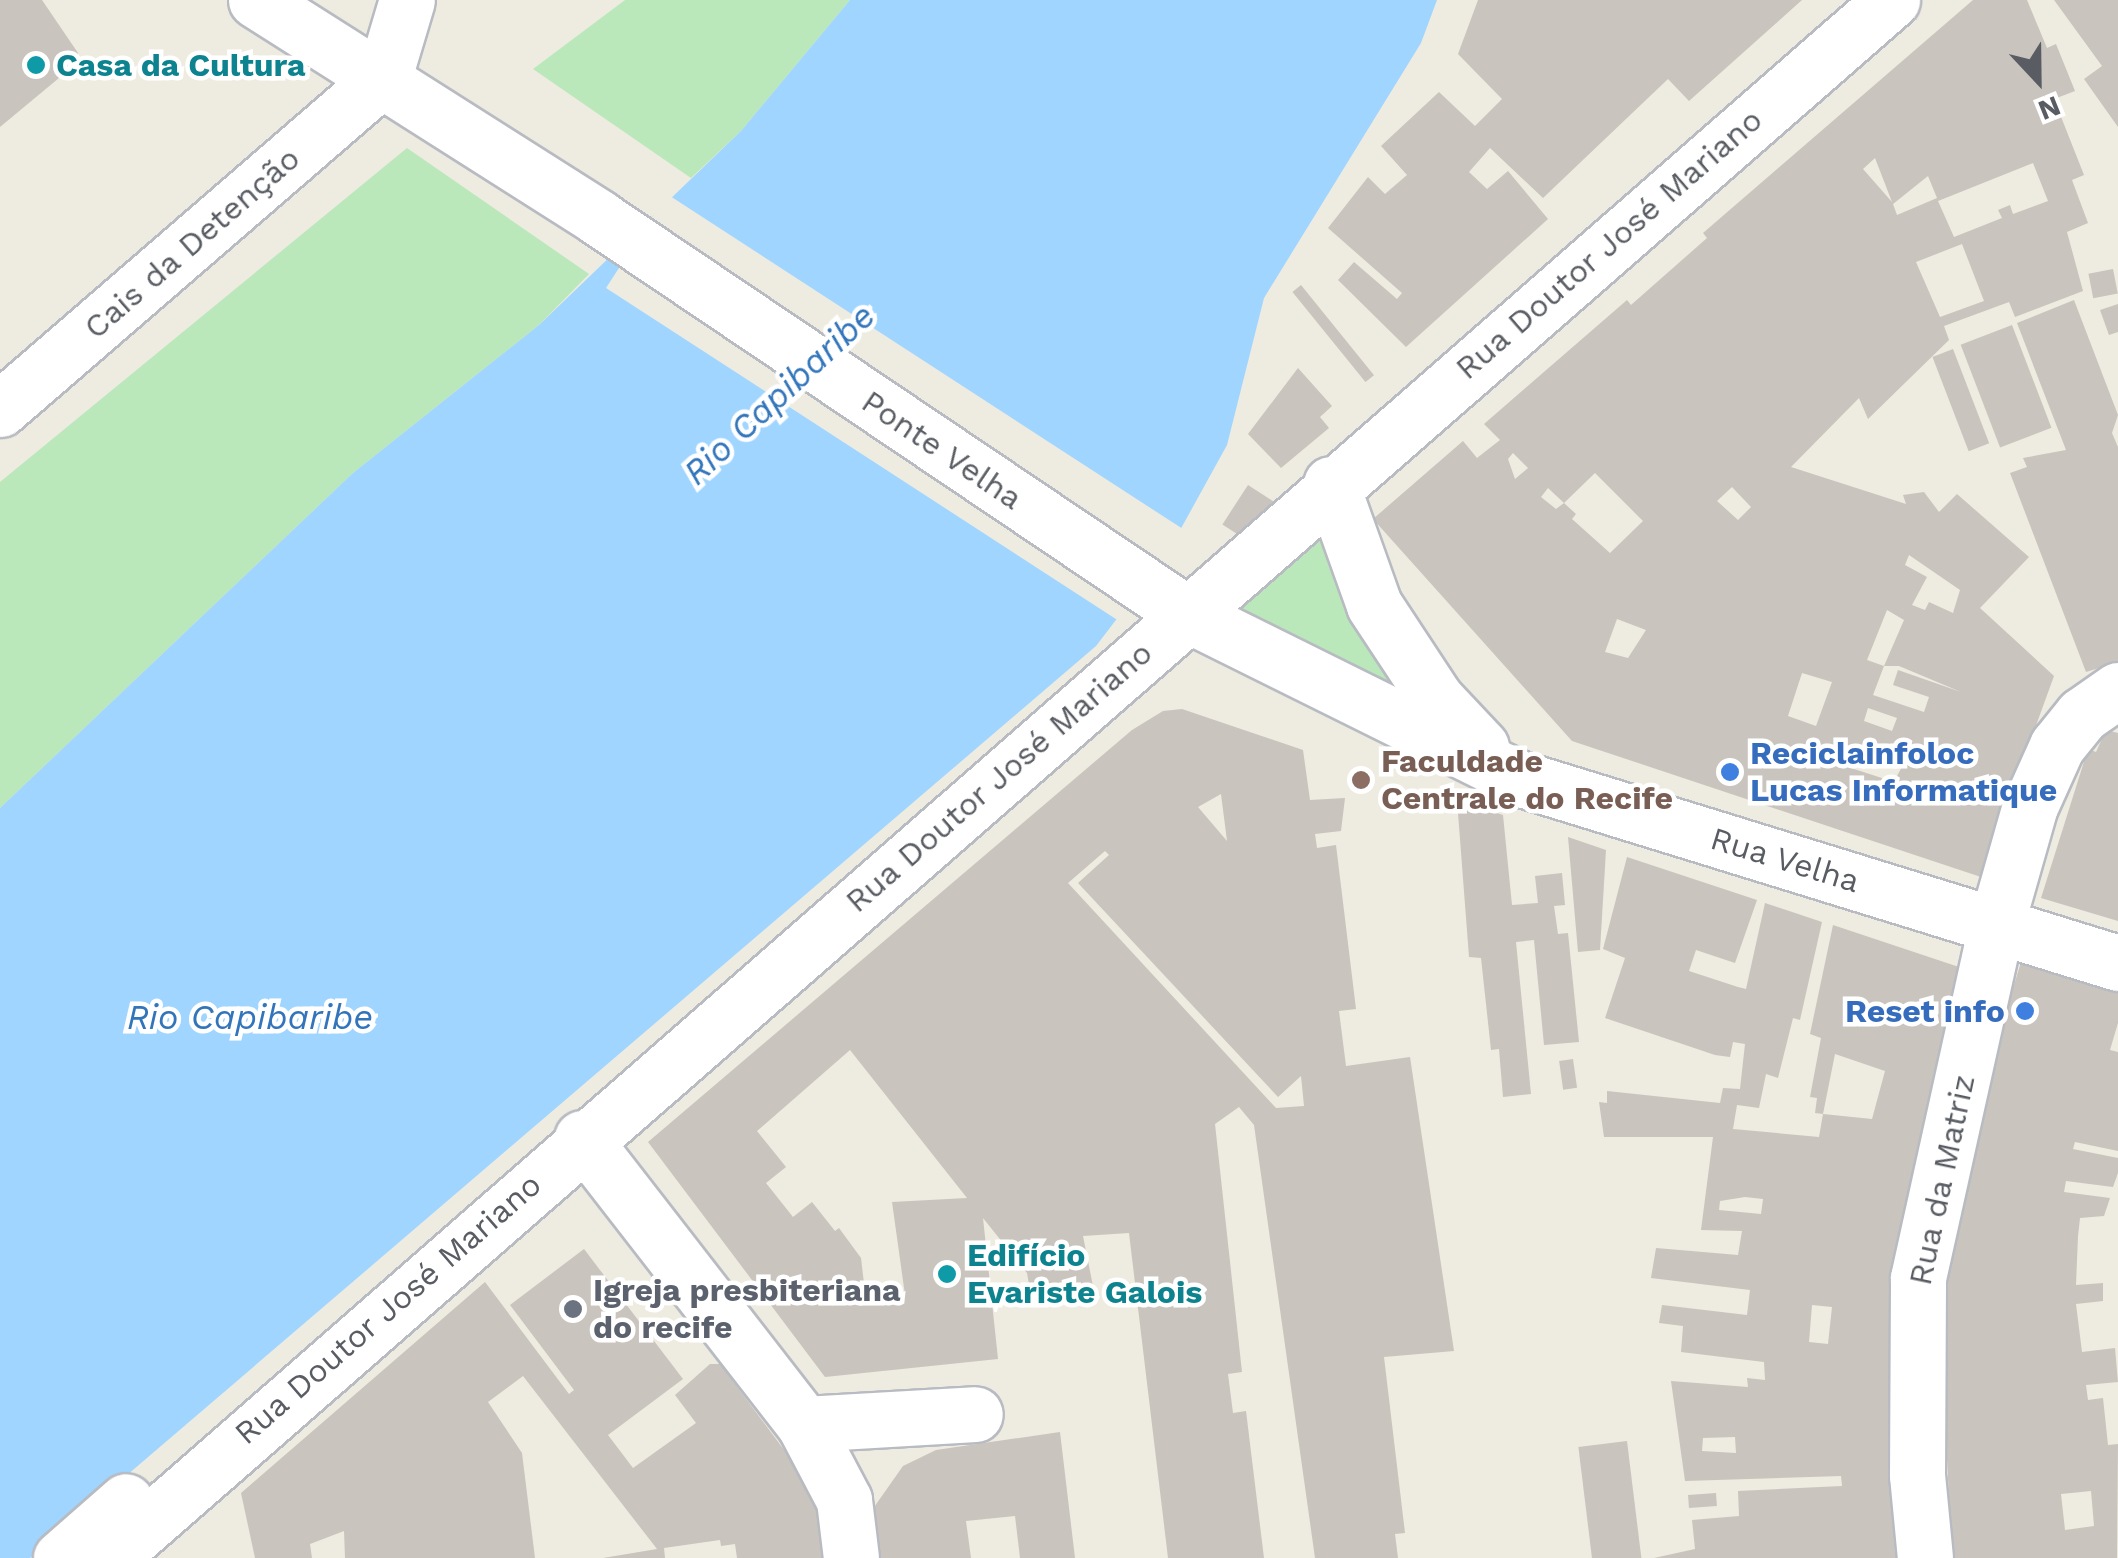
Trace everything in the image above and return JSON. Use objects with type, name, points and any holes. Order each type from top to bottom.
[{"type":"street","name":"Ponte Velha","points":[[256,0],[384,77],[599,218],[1162,615]]},
{"type":"street","points":[[384,77],[407,0]]},
{"type":"street","name":"Rua Doutor José Mariano","points":[[109,1558],[1162,615],[1331,484],[1892,0]]},
{"type":"street","name":"Cais da Detenção","points":[[0,409],[384,77]]},
{"type":"street","points":[[1331,484],[1352,554],[1402,654],[1448,713],[1515,778]]},
{"type":"street","points":[[61,1558],[1162,615]]},
{"type":"street","name":"Rua Velha","points":[[1162,615],[1515,778],[2118,963]]},
{"type":"street","name":"Rua da Matriz","points":[[1925,1558],[1917,1475],[1918,1278],[1996,925],[2030,806],[2057,746],[2082,715],[2118,690]]},
{"type":"street","points":[[582,1138],[804,1424],[844,1500],[851,1558]]},
{"type":"street","points":[[804,1424],[975,1414]]},
{"type":"green space","points":[[625,0],[850,0],[741,131],[691,178],[533,69]]},
{"type":"green space","points":[[407,148],[589,274],[539,325],[353,473],[0,808],[0,482]]},
{"type":"green space","points":[[1311,504],[1520,767],[1188,613]]},
{"type":"water","name":"Rio Capibaribe","points":[[850,0],[1437,0],[1421,43],[1264,298],[1227,445],[1168,552],[1096,646],[30,1558],[0,1558],[0,808],[353,473],[539,325],[741,131]]},
{"type":"pier","points":[[667,194],[1185,531],[1124,625],[606,288]]},
{"type":"building","name":"Casa da Cultura","points":[[0,0],[42,0],[78,53],[71,68],[0,127]]},
{"type":"building","points":[[1478,0],[1802,0],[1689,101],[1668,79],[1543,198],[1490,148],[1469,172],[1487,189],[1508,171],[1548,219],[1406,347],[1338,280],[1354,262],[1397,299],[1402,293],[1328,228],[1368,177],[1385,194],[1407,175],[1381,146],[1439,92],[1475,126],[1502,99],[1458,54]]},
{"type":"building","points":[[1973,0],[2027,0],[2047,48],[2056,44],[2075,91],[2054,99],[2084,175],[2072,180],[2088,223],[2067,232],[2083,291],[2015,317],[2009,302],[1944,326],[1949,340],[1868,419],[1859,398],[1791,467],[1906,504],[1903,495],[1924,492],[1939,512],[1957,494],[2029,557],[1980,608],[2054,676],[1981,877],[1572,741],[1373,519],[1463,441],[1477,458],[1500,440],[1484,424],[1627,300],[1631,305],[1707,238],[1703,233]],"holes":[[[1875,158],[1892,202],[1863,169]],[[2033,163],[2048,201],[2013,214],[2010,205],[1998,210],[2002,218],[1954,237],[1938,201]],[[1928,176],[1937,198],[1897,215],[1893,204]],[[1962,244],[1984,301],[1940,317],[1916,262]],[[1513,453],[1528,468],[1515,479],[1508,459]],[[1595,473],[1643,521],[1610,553],[1572,519],[1576,514],[1564,503]],[[1732,487],[1751,507],[1738,520],[1717,501]],[[1548,488],[1564,503],[1556,509],[1541,497]],[[1909,555],[1960,590],[1953,613],[1929,602],[1925,610],[1912,605],[1927,577],[1905,565]],[[1887,610],[1904,620],[1884,666],[1867,660]],[[1617,619],[1646,630],[1628,658],[1605,652]],[[1884,666],[1899,666],[1961,692],[1898,670],[1893,685],[1929,697],[1924,712],[1873,695]],[[1802,673],[1832,682],[1816,726],[1788,716]],[[1868,708],[1897,718],[1892,731],[1864,721]],[[1893,748],[1909,753],[1894,782],[1848,767],[1854,750],[1888,761]]]},
{"type":"building","points":[[2054,0],[2118,0],[2118,127],[2084,79],[2102,66]]},
{"type":"building","points":[[2113,269],[2118,294],[2093,298],[2088,274]]},
{"type":"building","points":[[1301,285],[1374,375],[1365,382],[1292,292]]},
{"type":"building","points":[[2074,300],[2118,415],[2112,433],[2118,447],[2118,662],[2086,672],[2010,473],[2027,467],[2023,458],[2066,450],[2017,323]]},
{"type":"building","points":[[2118,304],[2118,332],[2109,335],[2100,310]]},
{"type":"building","points":[[2012,325],[2051,428],[2000,447],[1961,345]]},
{"type":"building","points":[[1953,349],[1989,443],[1969,451],[1932,357]]},
{"type":"building","points":[[1298,368],[1332,406],[1320,417],[1329,428],[1281,468],[1248,434]]},
{"type":"building","points":[[1248,485],[1279,505],[1253,545],[1222,524]]},
{"type":"building","points":[[1182,709],[1303,750],[1310,800],[1345,798],[1341,831],[1315,834],[1317,848],[1336,845],[1356,1009],[1339,1011],[1346,1066],[1410,1057],[1454,1351],[1384,1357],[1405,1533],[1395,1534],[1398,1558],[1315,1558],[1254,1125],[1239,1107],[1215,1124],[1242,1372],[1228,1374],[1233,1413],[1246,1411],[1264,1558],[1168,1558],[1129,1233],[1083,1236],[1094,1291],[1033,1307],[1027,1273],[983,1218],[998,1359],[825,1377],[648,1142],[1132,730],[1163,711]],"holes":[[[1221,794],[1227,841],[1198,807]],[[1105,851],[1109,855],[1078,883],[1278,1097],[1301,1076],[1304,1106],[1276,1108],[1068,883]],[[850,1050],[967,1198],[892,1202],[905,1295],[865,1292],[861,1258],[839,1228],[835,1231],[812,1202],[793,1217],[766,1183],[786,1167],[757,1131]]]},
{"type":"building","points":[[2106,730],[2118,733],[2118,921],[2041,898],[2088,749],[2096,752]]},
{"type":"building","points":[[1457,800],[1503,815],[1512,905],[1538,903],[1535,876],[1562,873],[1565,905],[1554,906],[1558,934],[1568,933],[1579,1042],[1544,1045],[1534,940],[1516,942],[1531,1094],[1503,1097],[1499,1049],[1491,1050],[1481,958],[1469,957]]},
{"type":"building","points":[[1568,837],[1606,850],[1600,950],[1578,952]]},
{"type":"building","points":[[1627,857],[1757,900],[1735,963],[1696,950],[1689,971],[1746,989],[1765,903],[1822,922],[1800,1020],[1793,1018],[1778,1078],[1766,1074],[1759,1108],[1737,1105],[1733,1129],[1819,1137],[1823,1114],[1815,1113],[1817,1098],[1810,1097],[1821,1038],[1810,1034],[1833,925],[1962,968],[1889,1305],[1898,1558],[1654,1558],[1695,1549],[1692,1520],[1739,1516],[1738,1491],[1842,1486],[1841,1476],[1685,1481],[1671,1381],[1748,1387],[1747,1378],[1765,1380],[1764,1362],[1681,1352],[1683,1326],[1659,1323],[1662,1305],[1747,1315],[1750,1290],[1651,1278],[1656,1248],[1738,1255],[1742,1231],[1701,1230],[1713,1137],[1604,1137],[1599,1102],[1607,1103],[1607,1091],[1720,1103],[1723,1088],[1740,1089],[1745,1044],[1733,1042],[1730,1057],[1715,1055],[1605,1018],[1625,958],[1603,949]],"holes":[[[1835,1054],[1885,1071],[1872,1119],[1823,1114]],[[1763,1199],[1761,1214],[1719,1210],[1720,1201]],[[1812,1305],[1832,1307],[1828,1344],[1809,1342]],[[1735,1437],[1736,1453],[1702,1451],[1703,1438]]]},
{"type":"building","points":[[2026,946],[2118,977],[2118,1023],[2110,1050],[2118,1052],[2118,1151],[2075,1142],[2073,1149],[2118,1158],[2118,1173],[2113,1187],[2066,1181],[2064,1192],[2110,1198],[2104,1216],[2080,1218],[2078,1236],[2076,1285],[2103,1283],[2103,1301],[2076,1304],[2082,1352],[2115,1348],[2118,1382],[2086,1385],[2088,1400],[2103,1398],[2108,1445],[2118,1444],[2117,1558],[1952,1558],[1940,1319],[2001,1027]],"holes":[[[2091,1491],[2094,1526],[2065,1530],[2061,1494]]]},
{"type":"building","points":[[1573,1059],[1577,1088],[1563,1090],[1559,1061]]},
{"type":"building","points":[[584,1249],[683,1379],[608,1435],[633,1468],[696,1423],[675,1395],[710,1364],[720,1364],[817,1494],[825,1558],[737,1558],[735,1544],[721,1546],[720,1540],[664,1548],[665,1558],[603,1558],[657,1549],[523,1376],[488,1402],[522,1453],[535,1558],[345,1558],[344,1531],[310,1544],[312,1558],[255,1558],[241,1493],[485,1282],[569,1394],[574,1390],[510,1305]]},
{"type":"building","points":[[1060,1432],[1075,1558],[1020,1558],[1015,1516],[966,1521],[971,1558],[869,1558],[872,1510],[903,1466],[936,1450]]},
{"type":"building","points":[[1627,1441],[1641,1558],[1592,1558],[1578,1447]]},
{"type":"building","points":[[1716,1493],[1717,1506],[1689,1508],[1688,1495]]},
{"type":"place","name":"Casa da Cultura","points":[[36,65]]},
{"type":"place","name":"Reciclainfoloc Lucas Informatique","points":[[1730,772]]},
{"type":"place","name":"Faculdade Centrale do Recife","points":[[1361,780]]},
{"type":"place","name":"Reset info","points":[[2025,1011]]},
{"type":"place","name":"Edifício Evariste Galois","points":[[947,1274]]},
{"type":"place","name":"Igreja presbiteriana do recife","points":[[573,1309]]}]
